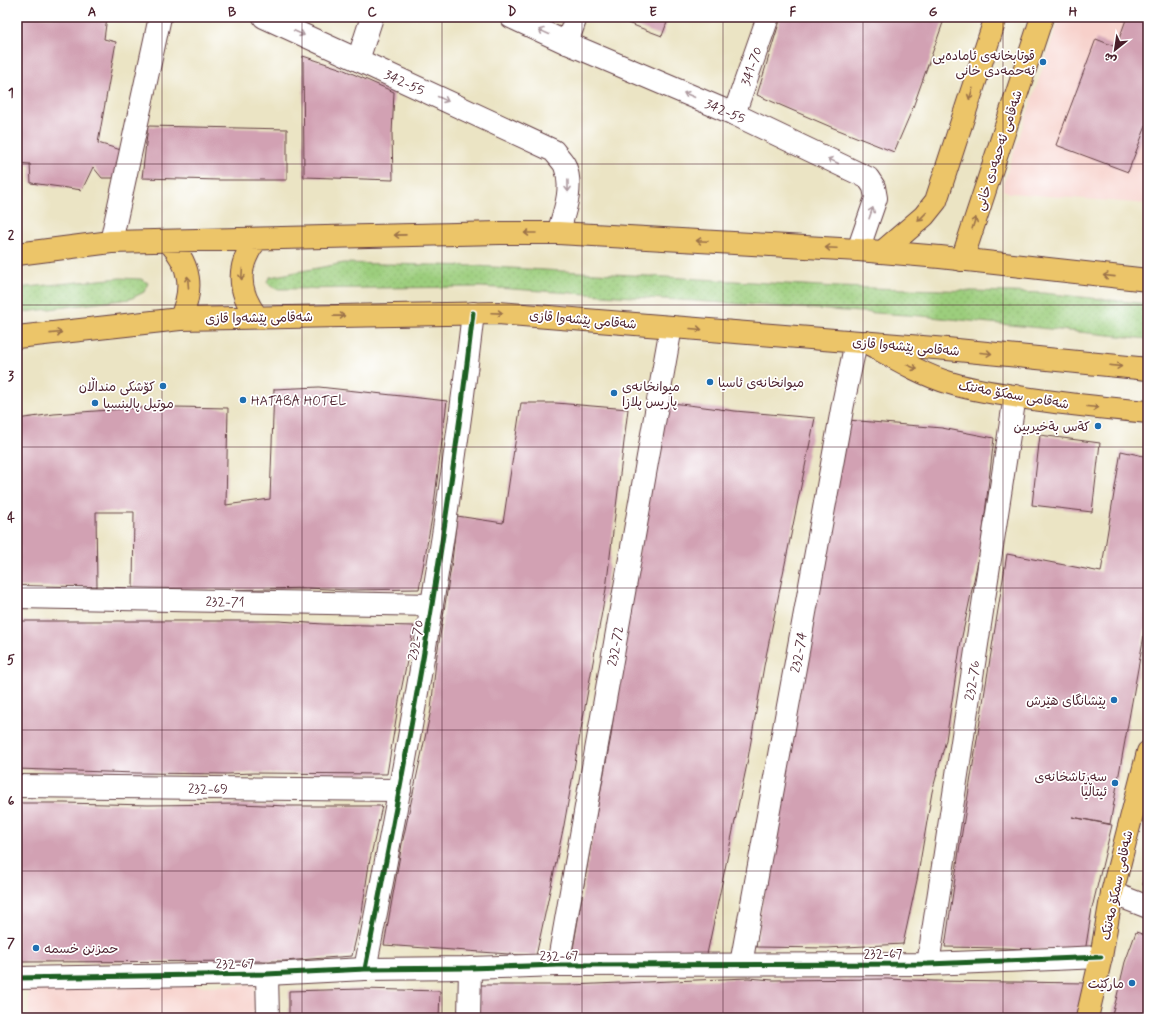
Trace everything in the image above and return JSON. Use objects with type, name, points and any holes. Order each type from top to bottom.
[{"type":"main road","points":[[882,252],[924,216],[936,200],[996,17]]},
{"type":"main road","name":"شەقامی ئەحمەدی خانی","points":[[962,260],[1042,17]]},
{"type":"main road","points":[[17,254],[111,242],[558,233],[858,250],[1148,280]]},
{"type":"main road","points":[[257,239],[250,247],[245,257],[241,280],[249,306],[257,317]]},
{"type":"main road","points":[[168,241],[180,255],[187,272],[189,285],[188,297],[180,319]]},
{"type":"main road","name":"شەقامی پێشەوا قازی","points":[[17,337],[180,319],[498,312],[1022,356],[1148,369]]},
{"type":"main road","name":"شەقامی سمکۆ مەنتک","points":[[861,342],[901,362],[949,382],[970,388],[1076,405],[1148,412]]},
{"type":"main road","name":"شەقامی سمکۆ مەنتک","points":[[1087,1018],[1101,957],[1112,893],[1148,752]]},
{"type":"street","points":[[111,242],[160,17]]},
{"type":"street","name":"342-55","points":[[264,17],[554,151],[565,166],[569,186],[566,207],[558,233]]},
{"type":"street","points":[[358,60],[372,17]]},
{"type":"street","name":"342-55","points":[[511,17],[567,43],[734,114],[868,178],[874,187],[876,198],[858,250]]},
{"type":"street","points":[[567,43],[576,17]]},
{"type":"street","name":"341-70","points":[[734,114],[768,17]]},
{"type":"street","name":"232-70","points":[[365,969],[400,790],[432,605],[464,394],[473,313]]},
{"type":"street","name":"232-72","points":[[558,965],[671,327]]},
{"type":"street","name":"232-74","points":[[741,964],[843,404],[861,342]]},
{"type":"street","name":"232-76","points":[[928,964],[1015,396]]},
{"type":"street","name":"232-71","points":[[17,597],[432,605]]},
{"type":"street","name":"232-69","points":[[17,786],[400,790]]},
{"type":"street","points":[[1112,893],[1148,907]]},
{"type":"street","name":"232-67","points":[[17,978],[268,974],[365,969],[558,965],[928,964],[1101,957]]},
{"type":"street","points":[[469,1018],[470,968]]},
{"type":"street","points":[[268,974],[268,1018]]},
{"type":"shaded area","points":[[1060,17],[1148,17],[1148,204],[1010,193],[1003,190],[1003,184]]},
{"type":"shaded area","points":[[255,985],[254,1018],[29,1018],[28,989]]},
{"type":"green space","points":[[344,263],[476,266],[838,287],[1043,293],[1148,304],[1148,339],[921,316],[481,287],[277,289],[271,286],[267,281],[270,277]]},
{"type":"green space","points":[[120,278],[141,279],[148,283],[144,292],[130,299],[17,313],[17,288]]},
{"type":"building","points":[[17,17],[107,17],[104,39],[116,42],[98,143],[121,150],[117,178],[102,178],[93,167],[82,190],[31,183],[30,164],[17,163]]},
{"type":"building","points":[[616,17],[669,17],[662,36],[617,19]]},
{"type":"building","points":[[781,17],[945,17],[912,110],[894,152],[757,95]]},
{"type":"building","points":[[1127,17],[1148,17],[1148,121],[1128,172],[1056,145],[1096,39],[1116,47]]},
{"type":"building","points":[[303,56],[342,69],[394,92],[392,134],[393,180],[304,177]]},
{"type":"building","points":[[148,126],[287,129],[287,180],[142,178]]},
{"type":"building","points":[[319,387],[447,401],[433,512],[419,589],[133,589],[134,512],[96,512],[97,587],[17,587],[17,419],[54,414],[137,408],[228,408],[226,505],[270,499],[274,389]]},
{"type":"building","points":[[665,402],[735,411],[815,418],[764,666],[747,764],[706,959],[572,955],[611,736],[623,639]]},
{"type":"building","points":[[521,403],[556,403],[628,409],[606,589],[564,825],[536,956],[384,945],[402,844],[431,710],[436,661],[452,561],[457,516],[503,523]]},
{"type":"building","points":[[848,420],[942,428],[994,438],[981,547],[961,641],[946,740],[932,792],[917,880],[903,944],[827,948],[756,947],[762,902]]},
{"type":"building","points":[[1040,435],[1100,443],[1092,512],[1032,505]]},
{"type":"building","points":[[1121,451],[1148,457],[1148,613],[1110,824],[1072,817],[1112,825],[1092,908],[1085,952],[945,947],[1007,554],[1101,572]]},
{"type":"building","points":[[17,621],[279,621],[323,624],[414,626],[399,701],[387,774],[136,773],[17,769]]},
{"type":"building","points":[[17,803],[382,806],[369,864],[362,912],[352,956],[284,961],[17,962]]},
{"type":"building","points":[[1148,863],[1148,887],[1143,885]]},
{"type":"building","points":[[1136,932],[1148,936],[1148,1018],[1111,1018],[1125,962]]},
{"type":"building","points":[[748,978],[773,980],[887,979],[1087,983],[1077,1018],[474,1018],[474,985],[570,985]]},
{"type":"building","points":[[362,989],[440,991],[439,1018],[289,1018],[289,991]]},
{"type":"cycle path","points":[[365,969],[426,642],[452,478],[473,313]]},
{"type":"cycle path","points":[[17,978],[267,974],[365,969],[558,965],[928,964],[1101,957]]},
{"type":"place","name":"قوتابخانەی ئامادەیی ئەحمەدی خانی","points":[[1043,62]]},
{"type":"place","name":"میوانخانەی ئاسیا","points":[[710,382]]},
{"type":"place","name":"کۆشکی منداڵان","points":[[163,386]]},
{"type":"place","name":"میوانخانەی پاریس پلازا","points":[[614,393]]},
{"type":"place","name":"HATABA HOTEL","points":[[243,400]]},
{"type":"place","name":"موتيل پالينسيا","points":[[95,403]]},
{"type":"place","name":"كةس بةخيربين","points":[[1098,426]]},
{"type":"place","name":"پێشانگای هێرش","points":[[1114,700]]},
{"type":"place","name":"سەرتاشخانەی ئیتاڵیا","points":[[1115,783]]},
{"type":"place","name":"حمزنن خسمه","points":[[36,948]]},
{"type":"place","name":"مارکێت","points":[[1132,983]]}]
